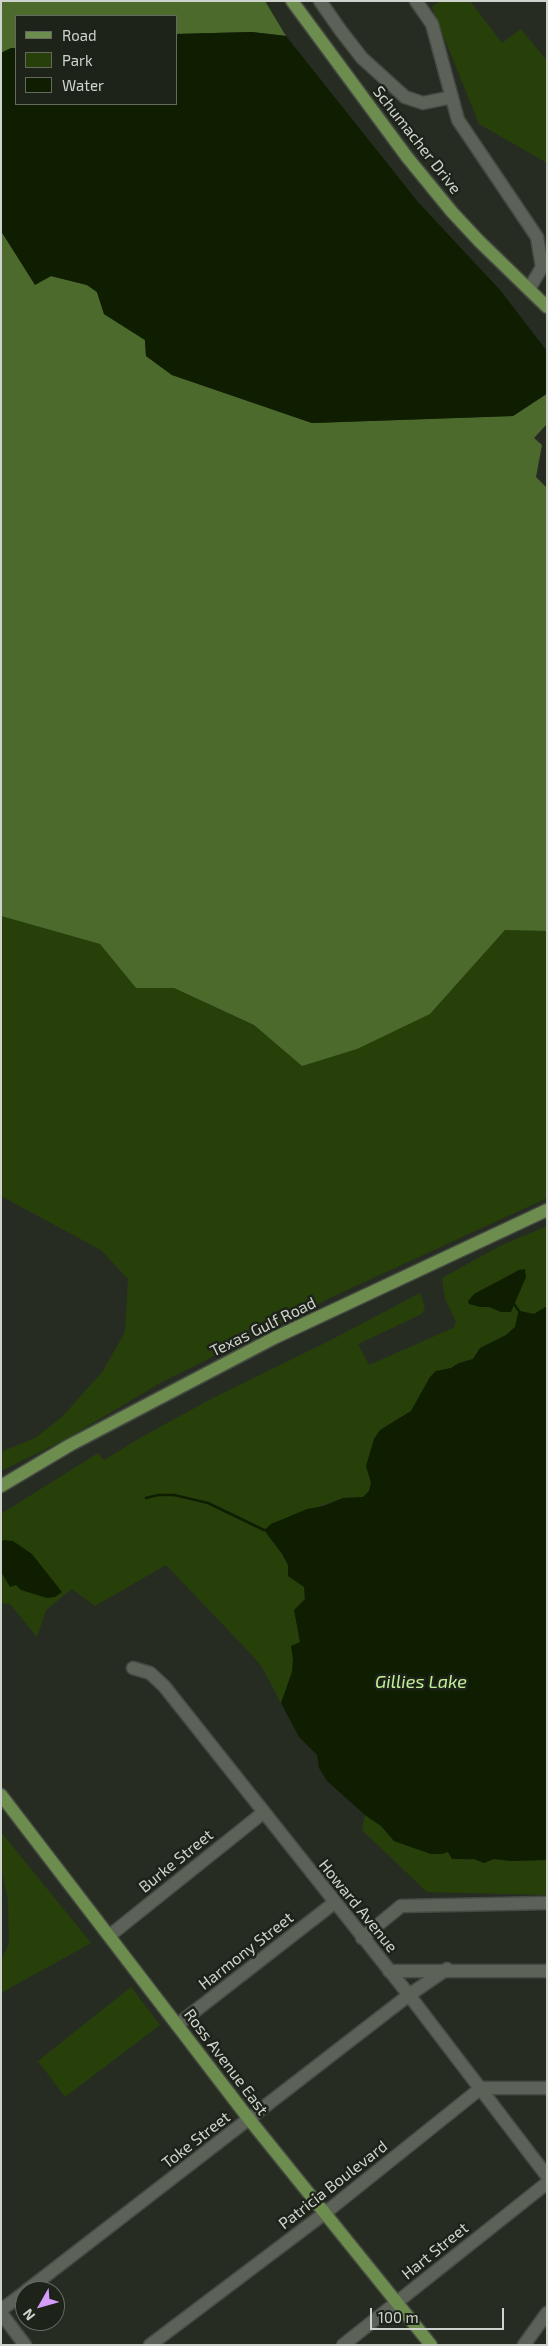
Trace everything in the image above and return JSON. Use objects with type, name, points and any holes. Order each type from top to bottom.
[{"type":"main road","name":"Schumacher Drive","points":[[292,1],[407,157],[452,212],[478,241],[547,306]]},
{"type":"main road","name":"Texas Gulf Road","points":[[1,1486],[70,1445],[274,1338],[547,1210]]},
{"type":"main road","name":"Ross Avenue East","points":[[1,1795],[249,2119],[431,2345]]},
{"type":"street","points":[[320,1],[362,58],[405,97],[423,103],[452,97]]},
{"type":"street","points":[[422,3],[432,24],[458,120],[536,237],[542,267],[529,288]]},
{"type":"street","name":"Howard Avenue","points":[[133,1668],[150,1673],[164,1686],[481,2088],[547,2176]]},
{"type":"street","name":"Burke Street","points":[[109,1936],[264,1812]]},
{"type":"street","name":"Harmony Street","points":[[177,2025],[334,1903]]},
{"type":"street","points":[[362,1938],[401,1906],[547,1903]]},
{"type":"street","points":[[389,1971],[447,1969],[547,1970]]},
{"type":"street","name":"Toke Street","points":[[39,2281],[408,1995],[447,1969]]},
{"type":"street","points":[[481,2088],[547,2088]]},
{"type":"street","name":"Patricia Boulevard","points":[[150,2345],[325,2213],[481,2088]]},
{"type":"street","name":"Hart Street","points":[[343,2345],[547,2183]]},
{"type":"street","name":"Toke Street","points":[[1,2312],[15,2300]]},
{"type":"street","points":[[1,2312],[25,2345]]},
{"type":"street","points":[[524,2345],[536,2326],[547,2314]]},
{"type":"green space","points":[[1,1],[265,1],[286,36],[252,32],[178,34],[178,15],[15,15],[15,48],[1,53]]},
{"type":"green space","points":[[440,1],[470,1],[502,43],[521,29],[547,61],[547,163],[479,124],[432,7]]},
{"type":"green space","points":[[1,231],[35,284],[51,276],[87,285],[97,292],[104,314],[145,340],[146,356],[172,375],[312,423],[513,416],[547,394],[547,424],[534,438],[542,445],[536,477],[547,488],[547,931],[505,930],[430,1014],[357,1049],[302,1066],[254,1025],[174,988],[136,988],[100,944],[1,916]]},
{"type":"green space","points":[[1,916],[100,944],[136,988],[174,988],[254,1025],[302,1066],[430,1014],[505,930],[547,931],[547,1198],[336,1295],[160,1383],[66,1439],[1,1471],[1,1452],[35,1438],[62,1417],[103,1371],[125,1332],[128,1279],[101,1250],[1,1196]]},
{"type":"green space","points":[[547,1226],[547,1306],[534,1314],[518,1313],[515,1327],[506,1335],[480,1348],[473,1359],[459,1363],[451,1368],[436,1371],[430,1377],[411,1411],[380,1430],[374,1439],[367,1466],[371,1483],[369,1491],[363,1497],[343,1498],[271,1524],[288,1565],[288,1576],[304,1587],[305,1599],[295,1611],[300,1642],[291,1646],[292,1672],[281,1703],[262,1667],[166,1565],[95,1606],[72,1589],[46,1610],[37,1637],[10,1604],[1,1603],[1,1514],[98,1453],[104,1460],[213,1398],[331,1340],[420,1293],[425,1307],[422,1314],[358,1344],[369,1365],[453,1328],[456,1322],[445,1298],[442,1278],[502,1245]]},
{"type":"green space","points":[[365,1815],[381,1826],[394,1841],[431,1854],[448,1852],[465,1860],[474,1859],[484,1863],[494,1859],[510,1861],[547,1860],[547,1895],[427,1892],[362,1830]]},
{"type":"green space","points":[[1,1832],[91,1943],[1,1993],[1,1961],[9,1943],[8,1900],[1,1866]]},
{"type":"green space","points":[[131,1987],[160,2025],[65,2097],[38,2061]]},
{"type":"water","points":[[252,32],[286,36],[418,202],[500,290],[547,351],[546,394],[513,416],[312,423],[172,375],[146,356],[145,340],[104,314],[97,292],[87,285],[51,276],[35,285],[1,231],[1,53],[15,48],[15,105],[178,105],[178,34]]},
{"type":"water","points":[[525,1269],[526,1277],[511,1312],[501,1312],[489,1307],[469,1304],[468,1301],[474,1294],[519,1270]]},
{"type":"water","name":"Gillies Lake","points":[[547,1306],[547,1860],[510,1861],[494,1859],[484,1863],[474,1859],[452,1859],[448,1852],[431,1854],[394,1841],[381,1826],[365,1815],[327,1781],[319,1768],[317,1755],[299,1737],[281,1703],[292,1672],[291,1646],[300,1642],[294,1610],[305,1599],[304,1587],[288,1576],[288,1565],[264,1530],[271,1524],[307,1509],[324,1506],[343,1498],[363,1497],[369,1491],[371,1483],[366,1466],[374,1439],[380,1430],[411,1411],[430,1377],[436,1371],[451,1368],[459,1363],[473,1359],[480,1348],[506,1335],[515,1327],[520,1311],[534,1314]]},
{"type":"water","points":[[4,1540],[13,1541],[32,1554],[62,1592],[55,1597],[47,1598],[21,1590],[16,1585],[10,1587],[1,1572],[1,1542]]},
{"type":"waterway","points":[[514,1304],[521,1314]]},
{"type":"waterway","points":[[146,1498],[158,1495],[174,1495],[208,1503],[264,1530]]}]
